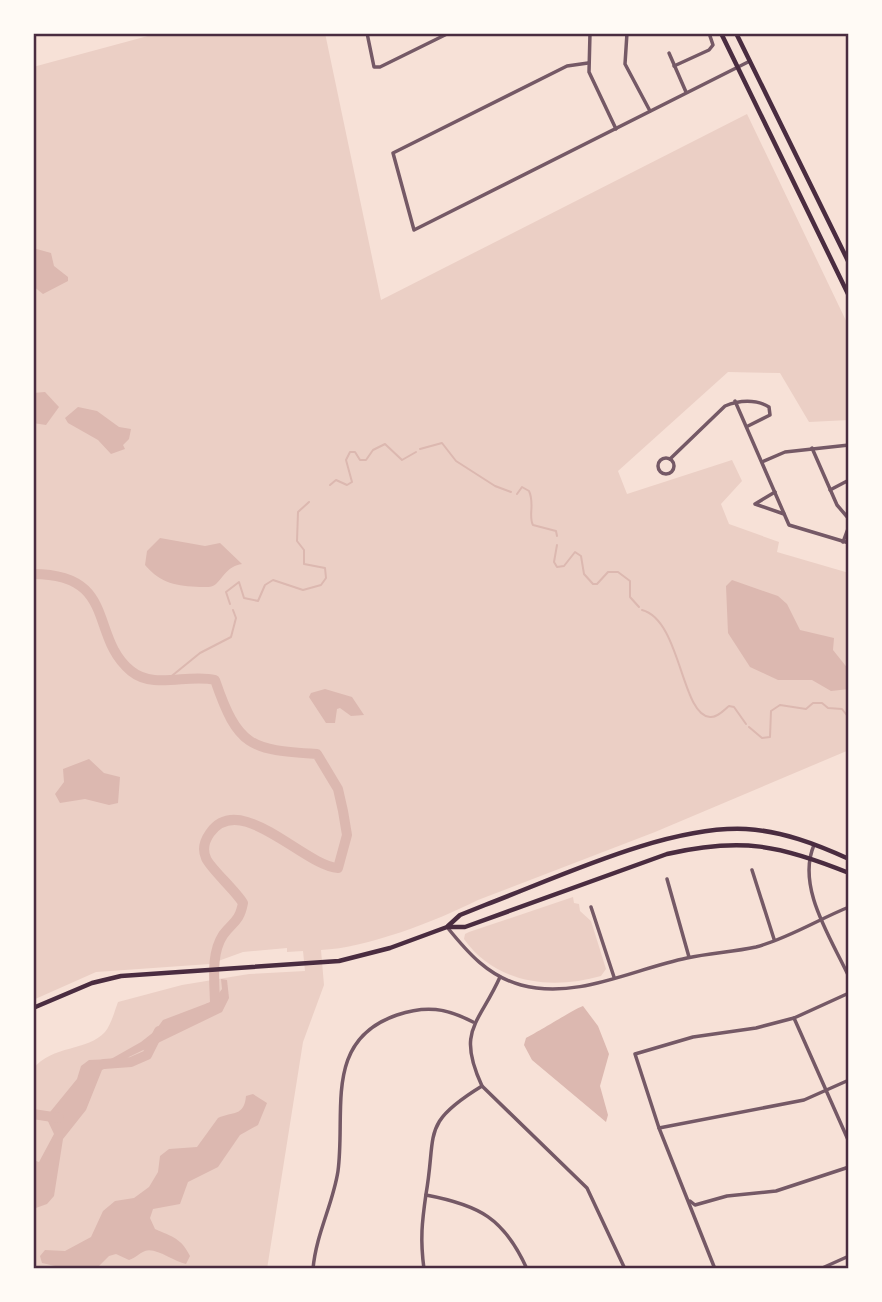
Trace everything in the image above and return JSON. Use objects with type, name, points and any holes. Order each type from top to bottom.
[{"type":"main road","points":[[721,33],[849,296]]},
{"type":"main road","points":[[736,33],[849,263]]},
{"type":"main road","points":[[447,927],[460,915],[485,905],[683,834],[747,829],[777,833],[815,844],[849,859]]},
{"type":"main road","points":[[33,1008],[105,979],[354,958],[447,927],[465,927],[667,854],[698,847],[757,845],[784,848],[849,873]]},
{"type":"street","points":[[367,33],[373,67],[380,67],[449,33]]},
{"type":"street","points":[[590,33],[588,63],[596,91],[616,129]]},
{"type":"street","points":[[627,33],[625,64],[650,111]]},
{"type":"street","points":[[674,66],[709,50],[713,46],[709,33]]},
{"type":"street","points":[[668,54],[686,92]]},
{"type":"street","points":[[588,63],[567,66],[393,153],[414,230],[750,61]]},
{"type":"street","points":[[670,459],[674,465],[673,471],[663,474],[658,463],[662,459],[670,459],[725,407],[736,401],[759,402],[771,411],[767,418],[748,426]]},
{"type":"street","points":[[736,401],[789,525],[846,542],[849,526]]},
{"type":"street","points":[[762,462],[785,452],[849,444]]},
{"type":"street","points":[[812,448],[830,490],[849,519]]},
{"type":"street","points":[[830,490],[849,480]]},
{"type":"street","points":[[775,492],[755,503],[783,514]]},
{"type":"street","points":[[815,844],[809,857],[809,884],[849,976]]},
{"type":"street","points":[[752,870],[774,939]]},
{"type":"street","points":[[667,879],[689,957]]},
{"type":"street","points":[[447,927],[471,956],[500,977],[521,985],[557,990],[689,957],[756,947],[849,907]]},
{"type":"street","points":[[591,908],[614,977]]},
{"type":"street","points":[[500,977],[473,1022],[471,1054],[482,1086],[587,1188],[625,1269]]},
{"type":"street","points":[[715,1269],[659,1128],[635,1054],[693,1037],[756,1028],[794,1018],[849,993]]},
{"type":"street","points":[[313,1269],[319,1229],[338,1171],[340,1109],[347,1062],[353,1047],[368,1029],[379,1022],[415,1009],[442,1008],[473,1022]]},
{"type":"street","points":[[794,1018],[849,1142]]},
{"type":"street","points":[[659,1128],[804,1100],[849,1080]]},
{"type":"street","points":[[425,1269],[420,1223],[426,1195],[429,1153],[435,1130],[452,1107],[482,1086]]},
{"type":"street","points":[[690,1201],[695,1205],[727,1196],[776,1191],[849,1167]]},
{"type":"street","points":[[426,1195],[470,1205],[486,1214],[513,1240],[527,1269]]},
{"type":"street","points":[[820,1269],[849,1256]]},
{"type":"shaded area","points":[[159,33],[325,33],[381,300],[747,114],[849,327],[849,420],[809,422],[780,373],[728,372],[618,471],[627,494],[732,460],[742,481],[721,504],[729,524],[779,542],[777,552],[849,573],[849,750],[655,832],[478,900],[422,925],[380,939],[321,950],[324,985],[303,1042],[267,1269],[33,1269],[33,1069],[50,1056],[98,1038],[111,1022],[118,1002],[182,985],[249,974],[305,971],[303,951],[287,952],[287,948],[243,952],[210,964],[96,972],[33,1000],[33,67]]},
{"type":"shaded area","points":[[33,248],[51,253],[54,266],[68,277],[68,281],[43,294],[33,286]]},
{"type":"shaded area","points":[[45,392],[59,407],[46,425],[33,423],[33,393]]},
{"type":"shaded area","points":[[78,407],[97,411],[119,427],[131,429],[129,439],[123,445],[125,449],[111,454],[98,440],[68,423],[65,418]]},
{"type":"shaded area","points":[[160,538],[205,546],[220,543],[242,564],[230,569],[211,587],[170,583],[145,565],[147,551]]},
{"type":"shaded area","points":[[732,580],[778,596],[787,604],[800,630],[834,638],[833,650],[849,670],[849,689],[831,691],[812,680],[778,680],[750,667],[728,633],[726,586]]},
{"type":"shaded area","points":[[325,689],[352,697],[364,715],[351,716],[340,708],[337,709],[335,723],[326,723],[309,697],[311,693]]},
{"type":"shaded area","points":[[89,759],[104,773],[120,777],[118,803],[109,805],[85,799],[60,803],[55,794],[64,782],[63,769]]},
{"type":"shaded area","points":[[573,897],[574,903],[579,904],[580,911],[591,921],[606,969],[601,976],[563,982],[526,980],[492,966],[464,939],[469,932]]},
{"type":"shaded area","points":[[221,979],[227,980],[229,998],[222,1012],[102,1070],[86,1110],[63,1139],[54,1196],[47,1204],[33,1209],[33,1160],[39,1162],[54,1134],[46,1117],[77,1079],[81,1066],[89,1060],[111,1059],[141,1042],[155,1031],[163,1020],[213,1001],[222,989]]},
{"type":"shaded area","points":[[583,1006],[598,1026],[609,1054],[600,1086],[608,1115],[606,1122],[532,1060],[524,1045],[526,1038]]},
{"type":"shaded area","points":[[253,1094],[267,1103],[258,1125],[240,1135],[218,1167],[188,1182],[180,1204],[153,1209],[150,1218],[155,1229],[183,1245],[190,1256],[186,1264],[149,1250],[129,1260],[116,1254],[109,1256],[96,1269],[68,1269],[42,1263],[40,1256],[45,1250],[65,1251],[91,1237],[103,1211],[115,1201],[134,1198],[149,1187],[158,1172],[160,1156],[169,1149],[197,1147],[218,1118],[240,1110],[246,1096]]},
{"type":"waterway","points":[[420,449],[442,443],[456,461],[495,486],[511,492]]},
{"type":"waterway","points":[[330,485],[336,480],[347,485],[352,482],[346,460],[350,452],[355,452],[360,460],[366,460],[373,450],[385,444],[402,460],[416,452]]},
{"type":"waterway","points":[[517,494],[522,487],[529,491],[533,525],[556,531],[557,536]]},
{"type":"waterway","points":[[230,604],[226,592],[239,582],[244,598],[258,601],[265,585],[273,580],[303,590],[321,585],[326,578],[325,568],[304,564],[304,550],[297,541],[298,512],[309,502]]},
{"type":"waterway","points":[[557,545],[554,562],[557,567],[564,566],[575,552],[581,556],[584,574],[593,584],[597,584],[608,572],[618,572],[630,581],[630,597],[639,607]]},
{"type":"waterway","points":[[33,574],[60,577],[78,584],[90,596],[118,657],[131,671],[150,679],[215,680],[231,719],[250,741],[276,750],[317,754],[338,789],[347,835],[338,868],[308,856],[255,825],[238,820],[223,822],[208,836],[204,848],[206,858],[243,903],[238,918],[223,935],[216,951],[215,1006],[209,1008]]},
{"type":"waterway","points":[[168,679],[200,653],[231,637],[236,618],[233,610]]},
{"type":"waterway","points":[[642,610],[655,617],[665,631],[686,685],[700,712],[713,717],[729,706],[734,707],[746,724]]},
{"type":"waterway","points":[[749,727],[762,738],[770,737],[771,711],[780,705],[806,709],[813,703],[822,703],[828,708],[842,709],[849,718]]},
{"type":"waterway","points":[[104,1064],[131,1062],[147,1055],[159,1031]]},
{"type":"waterway","points":[[33,1114],[59,1118]]}]
